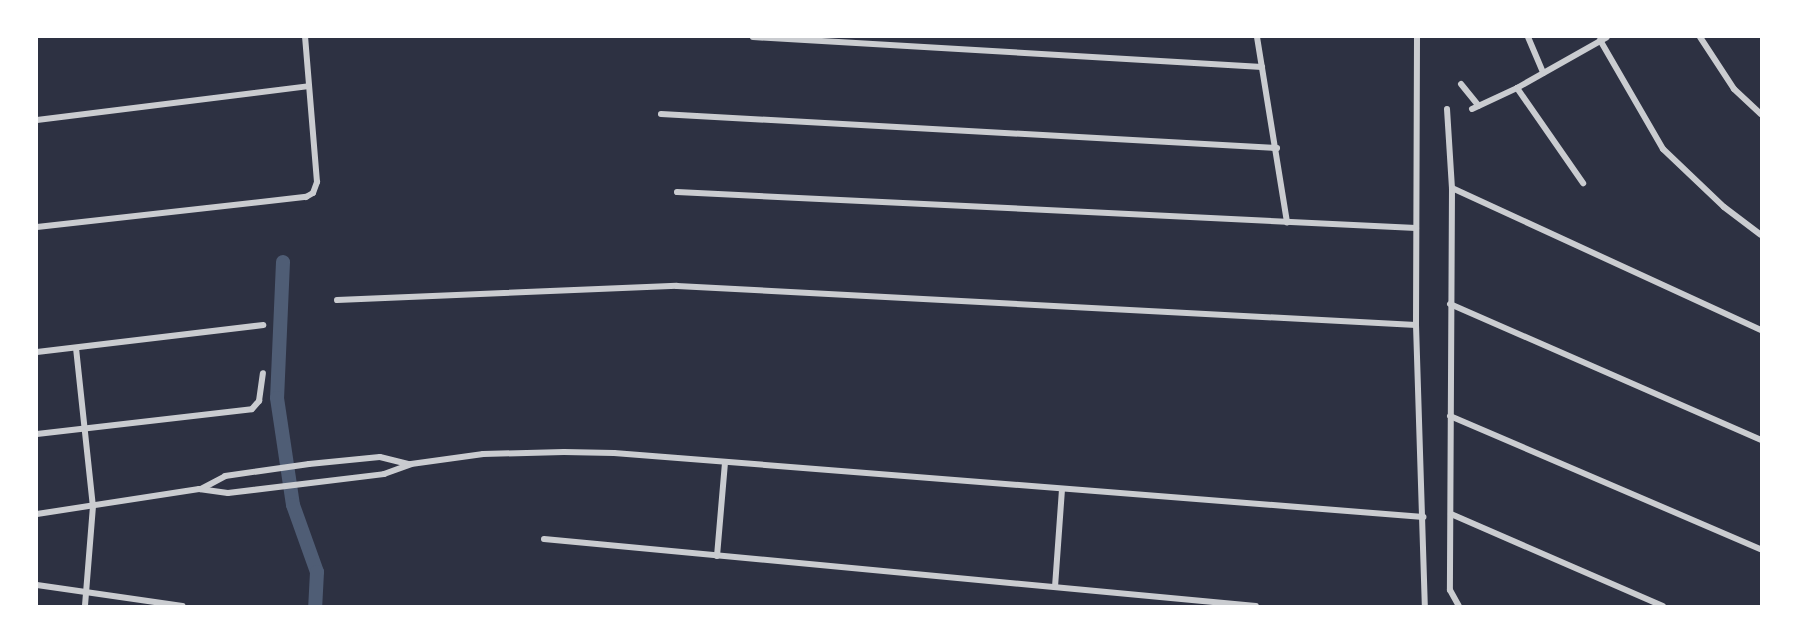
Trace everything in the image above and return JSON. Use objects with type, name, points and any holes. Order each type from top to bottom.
[{"type":"street","points":[[37,227],[306,197],[313,193],[317,182],[305,37]]},
{"type":"street","points":[[753,37],[1262,67]]},
{"type":"street","points":[[1257,37],[1287,223]]},
{"type":"street","points":[[1417,37],[1416,325],[1425,606]]},
{"type":"street","points":[[1528,37],[1543,73]]},
{"type":"street","points":[[1461,84],[1475,108],[1517,88],[1607,37]]},
{"type":"street","points":[[1700,37],[1734,89],[1761,114]]},
{"type":"street","points":[[1600,40],[1663,149],[1740,220],[1761,235]]},
{"type":"street","points":[[37,120],[309,86]]},
{"type":"street","points":[[1517,88],[1583,183]]},
{"type":"street","points":[[1447,109],[1452,188],[1450,590],[1460,606]]},
{"type":"street","points":[[661,114],[1277,148]]},
{"type":"street","points":[[1452,188],[1761,330]]},
{"type":"street","points":[[677,192],[1416,228]]},
{"type":"street","points":[[337,300],[677,286],[1416,325]]},
{"type":"street","points":[[1450,304],[1761,440]]},
{"type":"street","points":[[37,352],[263,326]]},
{"type":"street","points":[[76,348],[87,429],[93,506],[85,606]]},
{"type":"street","points":[[37,435],[252,409],[259,401],[263,373]]},
{"type":"street","points":[[1450,416],[1761,549]]},
{"type":"street","points":[[37,514],[199,489],[228,493],[384,474],[411,464],[483,454],[564,452],[1423,517]]},
{"type":"street","points":[[199,489],[225,476],[380,457],[411,464]]},
{"type":"street","points":[[717,556],[725,463]]},
{"type":"street","points":[[1055,587],[1062,489]]},
{"type":"street","points":[[1451,514],[1664,606]]},
{"type":"street","points":[[544,539],[1256,606]]},
{"type":"street","points":[[37,585],[182,606]]},
{"type":"waterway","points":[[283,262],[277,398],[293,505],[317,572],[315,606]]}]
